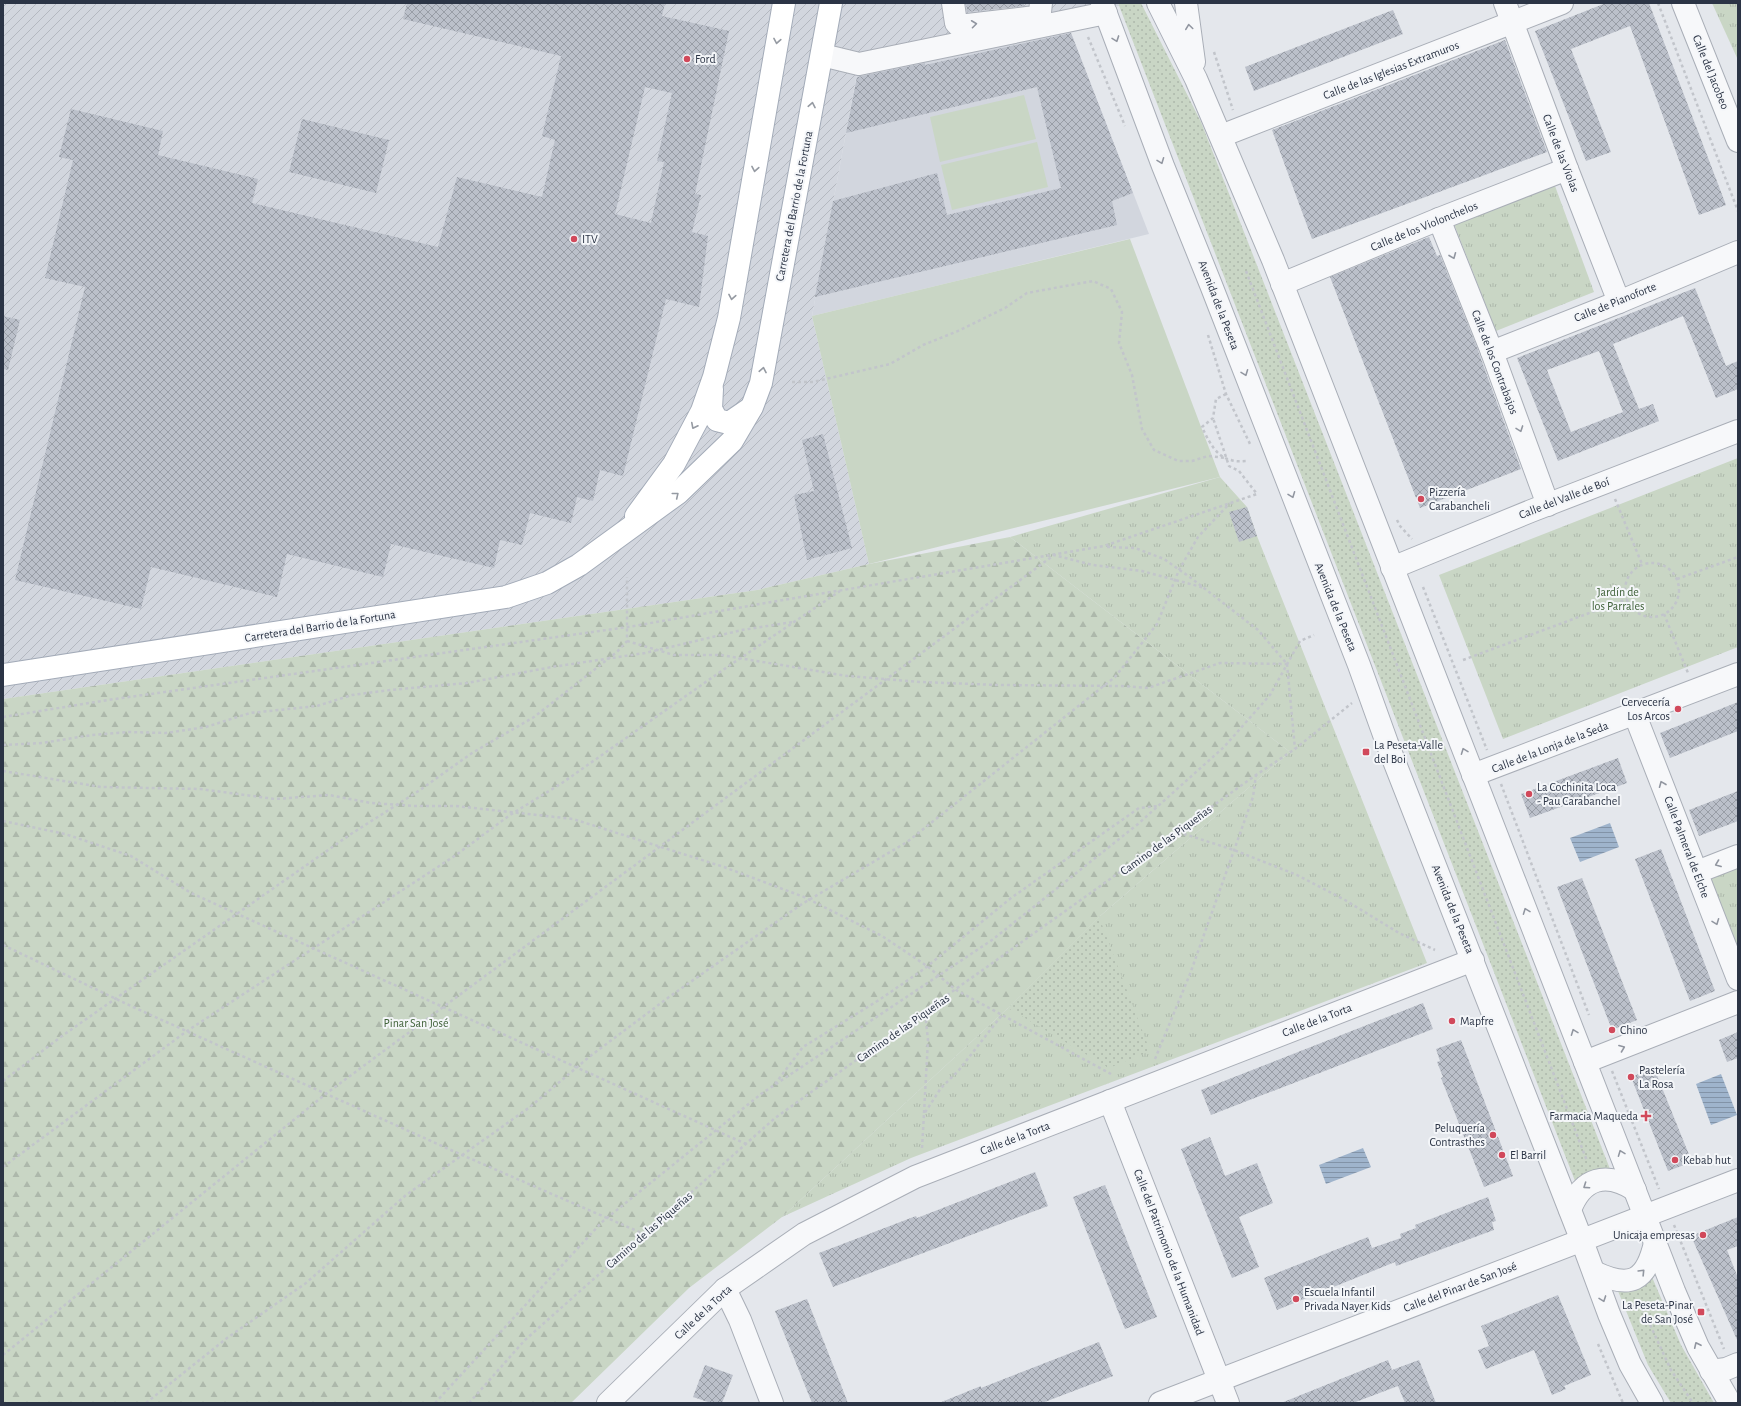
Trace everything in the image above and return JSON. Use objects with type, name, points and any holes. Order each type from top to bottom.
[{"type":"main road","name":"Carretera del Barrio de la Fortuna","points":[[622,535],[674,464],[702,411],[714,378],[729,318],[784,3]]},
{"type":"main road","name":"Carretera del Barrio de la Fortuna","points":[[3,675],[506,597],[547,583],[579,565],[678,493],[732,441],[752,407],[761,383],[832,3]]},
{"type":"main road","name":"Carretera del Barrio de la Fortuna","points":[[714,378],[711,409],[718,420],[729,423],[752,407]]},
{"type":"street","points":[[953,3],[956,24],[960,26],[1035,17],[1040,12],[1041,3]]},
{"type":"street","points":[[1158,3],[1196,79],[1282,284],[1473,775],[1595,1058],[1635,1190],[1645,1216],[1698,1347],[1730,1403]]},
{"type":"street","points":[[1186,3],[1196,79]]},
{"type":"street","name":"Calle de las Iglesias Extramuros","points":[[1221,136],[1509,13],[1562,3]]},
{"type":"street","name":"Calle del Jacobeo","points":[[1683,3],[1738,141]]},
{"type":"street","points":[[822,55],[858,64],[1104,8]]},
{"type":"street","name":"Avenida de la Peseta","points":[[1104,8],[1163,166],[1211,285],[1609,1314],[1630,1364],[1652,1403]]},
{"type":"street","name":"Calle de las Violas","points":[[1509,13],[1567,169],[1619,302]]},
{"type":"street","name":"Calle de los Violonchelos","points":[[1282,284],[1439,219],[1567,169]]},
{"type":"street","name":"Calle de los Contrabajos","points":[[1439,219],[1492,352],[1548,505]]},
{"type":"street","name":"Calle de Pianoforte","points":[[1492,352],[1619,302],[1738,252]]},
{"type":"street","name":"Calle del Valle de Boí","points":[[1392,568],[1738,431]]},
{"type":"street","name":"Calle de la Lonja de la Seda","points":[[1473,775],[1738,674]]},
{"type":"street","name":"Calle Palmeral de Elche","points":[[1635,714],[1738,979]]},
{"type":"street","points":[[1697,872],[1738,856]]},
{"type":"street","name":"Calle de la Torta","points":[[608,1403],[725,1289],[804,1234],[915,1177],[1473,960]]},
{"type":"street","points":[[1595,1058],[1738,1002]]},
{"type":"street","name":"Calle del Patrimonio de la Humanidad","points":[[1110,1100],[1228,1403]]},
{"type":"street","points":[[1570,1210],[1575,1197],[1580,1190],[1590,1183],[1601,1179],[1614,1179],[1635,1190]]},
{"type":"street","name":"Calle del Pinar de San José","points":[[1160,1403],[1738,1180]]},
{"type":"street","points":[[1594,1272],[1616,1281],[1633,1280],[1646,1268],[1656,1243]]},
{"type":"street","points":[[725,1289],[740,1320],[772,1403]]},
{"type":"street","points":[[1711,1371],[1726,1369],[1731,1357]]},
{"type":"path","points":[[1658,3],[1738,211]]},
{"type":"path","points":[[1211,45],[1235,117]]},
{"type":"path","points":[[1246,271],[1587,1161]]},
{"type":"path","points":[[792,382],[813,382],[890,364],[923,345],[958,331],[1005,308],[1027,293],[1093,281],[1111,289],[1122,312],[1119,343],[1132,375],[1142,429],[1154,450],[1178,461],[1192,461],[1208,456],[1226,458]]},
{"type":"path","points":[[3,717],[108,700],[628,627],[1104,546],[1257,494],[1239,471],[1229,466],[1213,418],[1216,399],[1226,394]]},
{"type":"path","points":[[1213,418],[1202,427],[1208,442],[1226,458],[1232,461],[1248,461]]},
{"type":"path","points":[[1615,499],[1642,564]]},
{"type":"path","points":[[146,1403],[227,1338],[306,1283],[406,1195],[530,1107],[576,1068],[669,997],[810,900],[906,842],[1115,677],[1157,624],[1179,570],[1198,537],[1230,503]]},
{"type":"path","points":[[1104,546],[1135,548],[1164,559],[1205,588],[1258,630],[1287,664],[1296,749]]},
{"type":"path","points":[[1054,555],[1093,565],[1142,571],[1205,588]]},
{"type":"path","points":[[3,1355],[327,1093],[1054,555]]},
{"type":"path","points":[[1677,579],[1738,557]]},
{"type":"path","points":[[1659,563],[1673,572],[1677,579],[1679,588],[1677,599],[1670,610],[1664,614],[1646,616],[1634,609],[1626,599],[1626,582],[1632,572],[1642,564],[1659,563]]},
{"type":"path","points":[[3,1082],[62,1036],[352,834],[472,753],[534,717],[616,652],[627,641],[627,577]]},
{"type":"path","points":[[1402,591],[1422,584],[1591,1018]]},
{"type":"path","points":[[3,1167],[97,1096],[187,1031],[456,855],[515,812],[562,783],[740,658],[842,590]]},
{"type":"path","points":[[1463,660],[1626,599]]},
{"type":"path","points":[[1664,614],[1696,691]]},
{"type":"path","points":[[3,744],[42,743],[92,735],[128,732],[166,732],[206,727],[250,713],[317,706],[352,695],[466,683],[552,667],[645,653],[656,649],[742,630],[794,622]]},
{"type":"path","name":"Camino de las Piqueñas","points":[[436,1403],[606,1219],[716,1130],[774,1086],[992,940],[1159,806],[1224,747],[1270,694],[1300,641],[1314,635]]},
{"type":"path","points":[[627,641],[674,655],[721,655],[847,676],[998,685],[1148,688],[1220,663],[1287,664]]},
{"type":"path","name":"Camino de las Piqueñas","points":[[469,1403],[525,1340],[775,1118],[926,1012],[1256,775],[1296,749],[1368,690]]},
{"type":"path","points":[[3,771],[101,787],[200,790],[275,799],[329,795],[371,803],[456,806],[573,818],[768,882],[810,900],[882,936],[926,966],[956,990],[1112,1074]]},
{"type":"path","points":[[1155,1059],[1190,974],[1252,797],[1256,775]]},
{"type":"path","points":[[774,1086],[803,1048],[879,1000],[926,966],[1011,898],[1139,808],[1159,806]]},
{"type":"path","points":[[3,821],[65,834],[131,856],[191,893],[746,1144]]},
{"type":"path","points":[[1177,832],[1234,850],[1303,878],[1345,900],[1399,933],[1435,950]]},
{"type":"path","points":[[3,944],[117,999],[327,1093],[462,1156],[644,1234]]},
{"type":"path","points":[[922,1148],[928,1040],[926,1012]]},
{"type":"path","points":[[924,1114],[941,1088],[959,1070],[1002,1015]]},
{"type":"path","points":[[1595,1058],[1667,1208],[1731,1357]]},
{"type":"path","points":[[1640,1303],[1671,1370],[1693,1403]]},
{"type":"shaded area","points":[[3,3],[1118,3],[1119,6],[1064,15],[860,57],[812,316],[869,564],[757,590],[3,699]]},
{"type":"shaded area","points":[[1070,30],[1149,234],[812,316],[860,57]]},
{"type":"green space","points":[[1118,3],[1141,3],[1201,122],[1610,1169],[1592,1171],[1575,1181]]},
{"type":"green space","points":[[1712,3],[1738,3],[1738,60]]},
{"type":"green space","points":[[1024,95],[1036,139],[940,162],[930,117]]},
{"type":"green space","points":[[1037,142],[1048,187],[952,210],[941,165]]},
{"type":"green space","points":[[1555,186],[1594,292],[1496,331],[1454,224]]},
{"type":"green space","points":[[1130,239],[1220,477],[869,564],[812,316]]},
{"type":"green space","name":"Jardín de los Parrales","points":[[1738,458],[1738,647],[1503,739],[1439,575]]},
{"type":"green space","points":[[1220,477],[1247,507],[1257,536],[1427,963],[911,1158],[782,1217],[1008,1008],[1099,917],[1290,752],[1010,537]]},
{"type":"green space","name":"Pinar San José","points":[[1010,537],[1290,752],[1099,917],[1008,1008],[782,1217],[689,1288],[571,1403],[3,1403],[3,699],[757,590],[869,564]]},
{"type":"green space","points":[[1738,856],[1738,978],[1697,872]]},
{"type":"green space","points":[[1099,917],[1150,1051],[1109,1068],[1008,1008]]},
{"type":"green space","points":[[1652,1277],[1681,1345],[1714,1403],[1671,1403],[1648,1365],[1618,1291],[1637,1287]]},
{"type":"water","points":[[1610,823],[1619,847],[1580,862],[1570,838]]},
{"type":"water","points":[[1721,1074],[1737,1115],[1711,1125],[1696,1084]]},
{"type":"water","points":[[1363,1148],[1371,1167],[1326,1184],[1319,1165]]},
{"type":"building","points":[[407,3],[665,3],[662,16],[729,31],[695,194],[701,195],[692,232],[708,236],[699,307],[666,299],[623,476],[600,470],[593,501],[577,497],[571,523],[530,513],[522,545],[500,540],[494,568],[391,544],[383,577],[287,554],[277,597],[151,567],[141,609],[15,580],[85,287],[45,278],[73,160],[59,157],[71,109],[163,131],[158,155],[258,179],[252,203],[438,247],[457,177],[542,197],[555,140],[542,136],[561,56],[403,19]],"holes":[[[645,87],[672,93],[657,161],[664,162],[651,223],[615,214]]]},
{"type":"building","points":[[966,3],[1024,3],[1024,6],[967,12]]},
{"type":"building","points":[[1606,3],[1649,3],[1726,205],[1699,215],[1630,26],[1571,49],[1611,152],[1586,161],[1535,31]]},
{"type":"building","points":[[1393,10],[1403,34],[1254,91],[1245,67]]},
{"type":"building","points":[[1071,33],[1133,193],[1112,201],[1117,225],[815,297],[833,201],[937,173],[947,215],[1061,188],[1037,87],[846,133],[857,77],[925,63],[925,65]]},
{"type":"building","points":[[1505,40],[1547,152],[1312,239],[1272,130]]},
{"type":"building","points":[[302,119],[389,140],[376,193],[289,172]]},
{"type":"building","points":[[1429,237],[1437,256],[1440,255],[1476,345],[1521,469],[1420,508],[1330,277]]},
{"type":"building","points":[[1695,288],[1726,366],[1738,361],[1738,389],[1716,398],[1683,316],[1613,344],[1639,409],[1653,404],[1659,421],[1558,461],[1517,358]],"holes":[[[1599,351],[1623,412],[1571,432],[1547,370]]]},
{"type":"building","points":[[3,316],[20,320],[8,370],[3,369]]},
{"type":"building","points":[[823,434],[852,548],[807,560],[794,495],[814,491],[802,440]]},
{"type":"building","points":[[1247,507],[1257,536],[1239,542],[1229,512]]},
{"type":"building","points":[[1738,702],[1738,731],[1670,758],[1660,733]]},
{"type":"building","points":[[1618,758],[1627,783],[1530,818],[1521,794]]},
{"type":"building","points":[[1738,791],[1738,821],[1699,836],[1689,810]]},
{"type":"building","points":[[1661,849],[1715,991],[1690,1001],[1635,859]]},
{"type":"building","points":[[1582,878],[1637,1020],[1612,1030],[1557,887]]},
{"type":"building","points":[[1423,1003],[1433,1029],[1211,1115],[1201,1090]]},
{"type":"building","points":[[1738,1032],[1738,1058],[1727,1062],[1719,1040]]},
{"type":"building","points":[[1461,1040],[1513,1176],[1484,1187],[1441,1078],[1443,1077],[1437,1062],[1440,1061],[1436,1049]]},
{"type":"building","points":[[1654,1068],[1692,1162],[1668,1171],[1631,1077]]},
{"type":"building","points":[[1210,1137],[1225,1176],[1257,1163],[1273,1203],[1239,1217],[1259,1267],[1232,1278],[1181,1149]]},
{"type":"building","points":[[1035,1172],[1048,1206],[833,1287],[819,1253],[916,1216],[917,1218]]},
{"type":"building","points":[[1105,1185],[1157,1317],[1125,1329],[1073,1197]]},
{"type":"building","points":[[1488,1197],[1496,1221],[1492,1222],[1494,1230],[1396,1266],[1395,1262],[1277,1310],[1264,1278],[1368,1237],[1372,1248],[1401,1238],[1400,1234],[1416,1228],[1415,1225]]},
{"type":"building","points":[[1738,1217],[1738,1246],[1727,1250],[1738,1278],[1738,1342],[1691,1236]]},
{"type":"building","points":[[1558,1295],[1591,1375],[1564,1386],[1566,1389],[1552,1395],[1534,1350],[1486,1369],[1478,1350],[1489,1346],[1481,1326]]},
{"type":"building","points":[[807,1299],[848,1403],[812,1403],[775,1311]]},
{"type":"building","points":[[1099,1342],[1113,1376],[1042,1403],[939,1403],[981,1386],[981,1388]]},
{"type":"building","points":[[1388,1360],[1392,1370],[1419,1360],[1436,1403],[1405,1403],[1398,1386],[1353,1403],[1281,1403]]},
{"type":"building","points":[[705,1365],[733,1375],[722,1403],[711,1403],[693,1397]]},
{"type":"place","name":"Ford","points":[[687,59]]},
{"type":"place","name":"ITV","points":[[574,239]]},
{"type":"place","name":"Pizzería Carabancheli","points":[[1421,499]]},
{"type":"place","name":"Cervecería Los Arcos","points":[[1678,709]]},
{"type":"place","name":"La Peseta-Valle del Boi","points":[[1366,752]]},
{"type":"place","name":"La Cochinita Loca - Pau Carabanchel","points":[[1529,794]]},
{"type":"place","name":"Mapfre","points":[[1452,1021]]},
{"type":"place","name":"Chino","points":[[1612,1030]]},
{"type":"place","name":"Pastelería La Rosa","points":[[1631,1077]]},
{"type":"place","name":"Farmacia Maqueda","points":[[1646,1116]]},
{"type":"place","name":"Peluquería Contrasthes","points":[[1493,1135]]},
{"type":"place","name":"El Barril","points":[[1502,1155]]},
{"type":"place","name":"Kebab hut","points":[[1675,1160]]},
{"type":"place","name":"Unicaja empresas","points":[[1703,1235]]},
{"type":"place","name":"Escuela Infantil Privada Nayer Kids","points":[[1296,1299]]},
{"type":"place","name":"La Peseta-Pinar de San José","points":[[1701,1312]]}]
